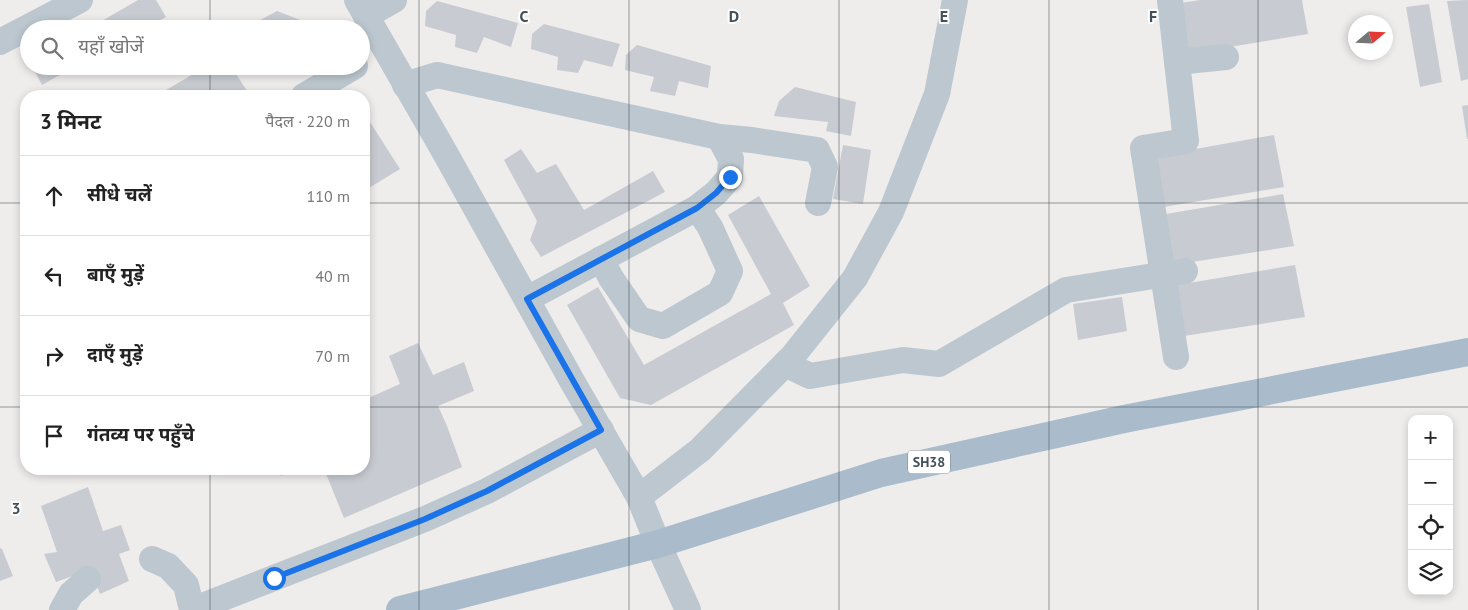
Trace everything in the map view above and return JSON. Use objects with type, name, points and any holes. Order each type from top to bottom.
[{"type":"main road","name":"SH38","points":[[400,610],[658,544],[881,473],[1124,418],[1468,352]]},
{"type":"street","points":[[42,20],[80,0]]},
{"type":"street","points":[[368,20],[361,8],[394,0]]},
{"type":"street","points":[[639,497],[700,450],[792,357],[855,278],[891,212],[938,94],[955,0]]},
{"type":"street","points":[[1170,0],[1186,141],[1143,148],[1174,273],[1176,357]]},
{"type":"street","points":[[370,24],[639,497],[688,610]]},
{"type":"street","points":[[0,42],[20,32]]},
{"type":"street","points":[[370,58],[384,49]]},
{"type":"street","points":[[1177,62],[1226,57]]},
{"type":"street","points":[[314,90],[340,75]]},
{"type":"street","points":[[405,84],[438,76],[719,137],[817,150],[825,167],[818,203]]},
{"type":"street","points":[[527,299],[697,208],[716,193],[730,177],[731,159],[719,137]]},
{"type":"street","points":[[601,259],[611,278],[639,319],[663,326],[720,293],[730,271],[710,227],[697,208]]},
{"type":"street","points":[[785,364],[810,376],[903,360],[939,364],[1066,290],[1174,273]]},
{"type":"street","points":[[152,559],[168,566],[186,585],[192,610],[425,519],[487,491],[601,430]]},
{"type":"street","points":[[62,610],[71,594],[88,579]]},
{"type":"building","points":[[138,0],[156,0],[166,17],[161,20],[104,20]]},
{"type":"building","points":[[1200,0],[1302,0],[1308,34],[1187,54],[1181,3]]},
{"type":"building","points":[[1468,0],[1468,79],[1461,81],[1447,1]]},
{"type":"building","points":[[437,1],[518,23],[511,47],[484,37],[477,53],[455,47],[456,35],[425,26],[426,11]]},
{"type":"building","points":[[1429,4],[1442,82],[1420,87],[1406,7]]},
{"type":"building","points":[[277,11],[300,20],[260,20]]},
{"type":"building","points":[[544,24],[620,44],[612,67],[584,60],[578,73],[557,70],[558,57],[531,49],[532,34]]},
{"type":"building","points":[[637,45],[711,66],[708,88],[679,81],[675,96],[650,91],[654,77],[625,70],[626,55]]},
{"type":"building","points":[[37,75],[60,75],[42,85]]},
{"type":"building","points":[[192,75],[237,75],[246,90],[166,90]]},
{"type":"building","points":[[795,87],[856,102],[851,136],[826,131],[828,122],[774,116],[779,101]]},
{"type":"building","points":[[1468,105],[1468,139],[1467,139],[1462,106]]},
{"type":"building","points":[[370,122],[400,169],[370,187]]},
{"type":"building","points":[[1274,135],[1284,187],[1163,207],[1156,156]]},
{"type":"building","points":[[843,145],[871,150],[863,204],[833,199]]},
{"type":"building","points":[[521,149],[537,173],[556,164],[584,210],[653,171],[665,192],[541,257],[530,240],[537,221],[504,160]]},
{"type":"building","points":[[1283,194],[1294,246],[1173,265],[1166,214]]},
{"type":"building","points":[[759,196],[810,286],[783,303],[794,325],[651,405],[620,398],[567,305],[598,287],[644,365],[771,294],[728,215]]},
{"type":"building","points":[[1295,265],[1305,317],[1184,336],[1177,285]]},
{"type":"building","points":[[1122,297],[1127,331],[1078,340],[1073,304]]},
{"type":"building","points":[[418,343],[433,375],[464,362],[474,391],[438,406],[462,467],[344,518],[326,475],[370,475],[370,397],[400,384],[389,356]]},
{"type":"building","points":[[88,487],[103,531],[121,525],[130,550],[119,554],[129,581],[100,594],[91,569],[56,582],[44,554],[57,552],[41,506]]},
{"type":"building","points":[[0,548],[13,576],[0,581]]},
{"type":"route","points":[[274,578],[425,519],[487,491],[601,430],[527,299],[697,208],[716,193],[730,177]]}]
